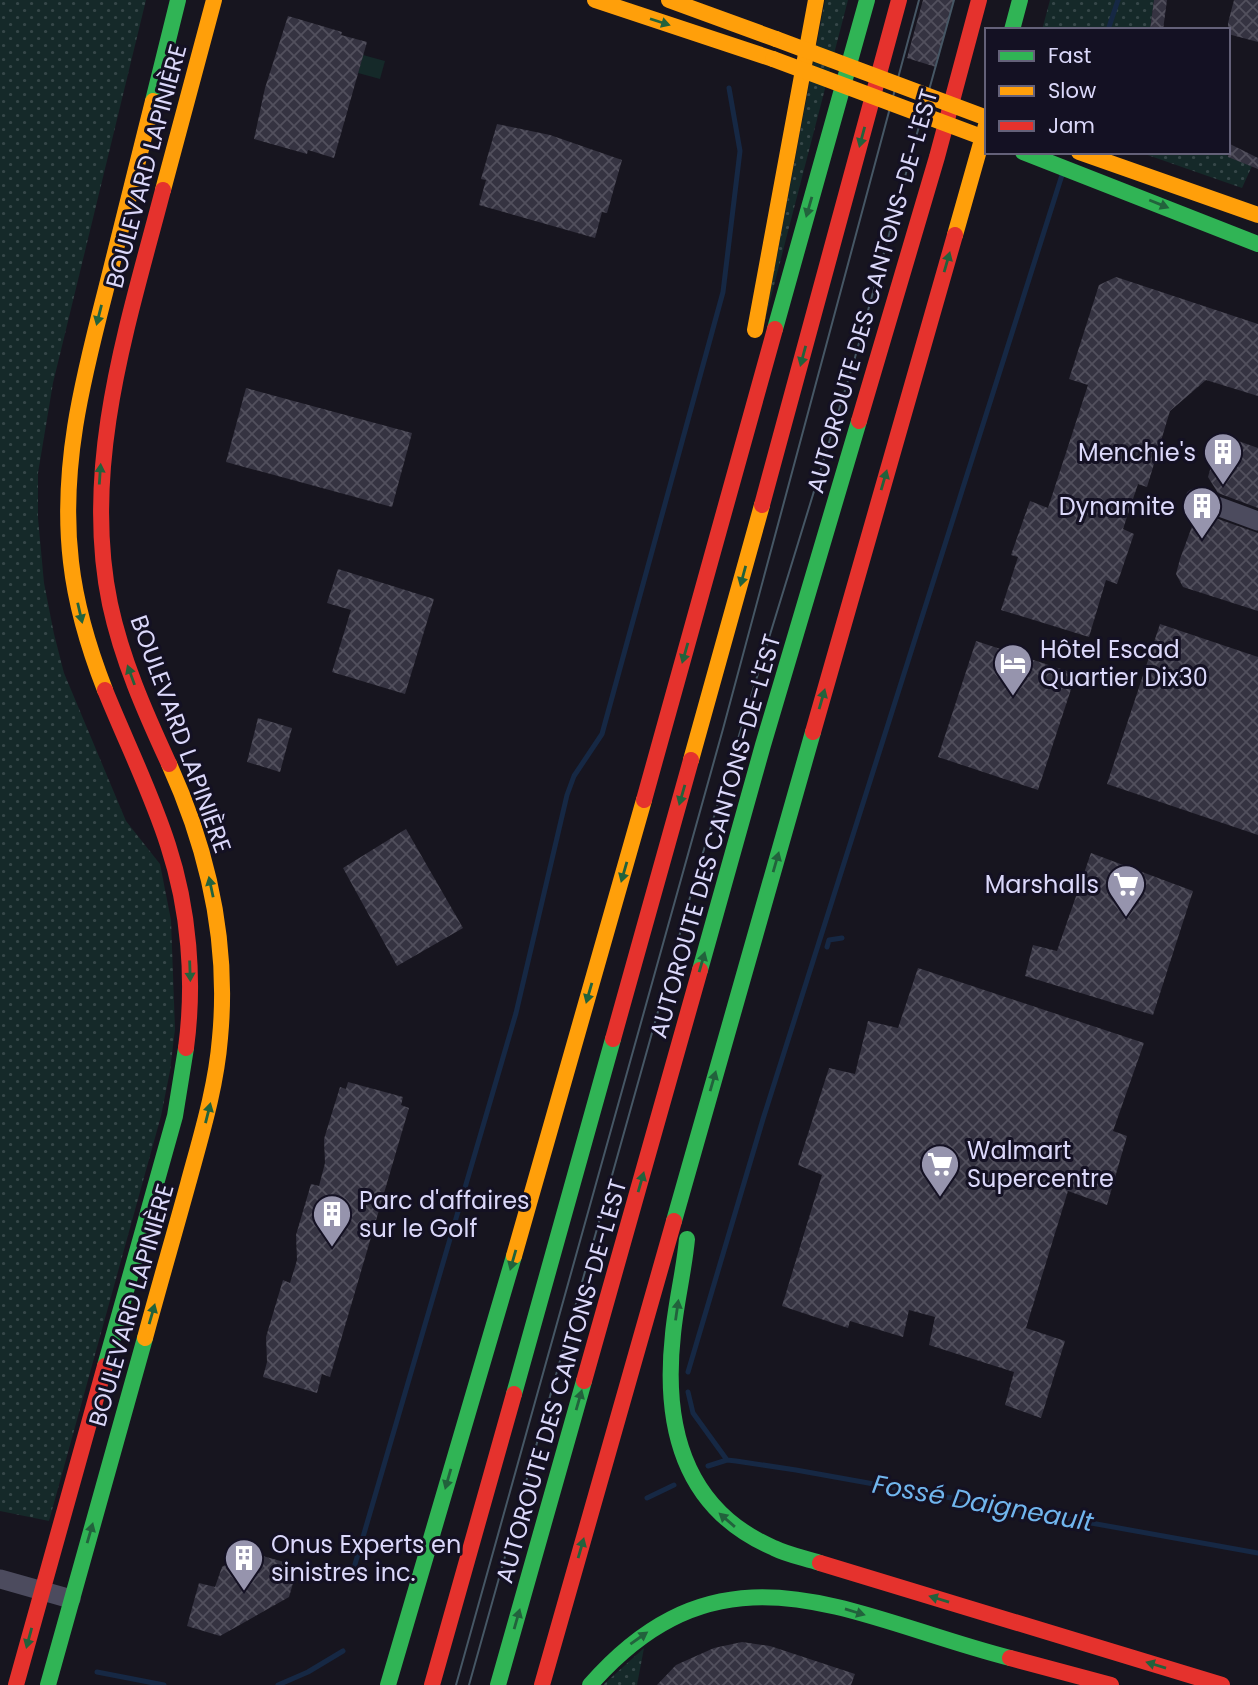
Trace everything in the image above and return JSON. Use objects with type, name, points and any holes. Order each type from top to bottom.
[{"type":"main road","name":"BOULEVARD LAPINIÈRE","points":[[16,1685],[176,1116],[188,1047],[190,961],[177,878],[156,810],[107,701],[92,657],[76,596],[68,517],[70,449],[80,391],[178,0]]},
{"type":"main road","name":"BOULEVARD LAPINIÈRE","points":[[48,1685],[207,1116],[220,1044],[220,953],[208,873],[187,805],[134,684],[118,638],[104,572],[99,508],[103,444],[114,383],[157,209],[214,0]]},
{"type":"main road","points":[[595,0],[773,59],[985,138]]},
{"type":"main road","points":[[669,0],[985,119]]},
{"type":"main road","points":[[730,493],[752,348],[816,0]]},
{"type":"main road","points":[[388,1685],[553,1124],[867,0]]},
{"type":"main road","name":"AUTOROUTE DES CANTONS-DE-L'EST","points":[[432,1685],[724,644],[899,0]]},
{"type":"main road","name":"AUTOROUTE DES CANTONS-DE-L'EST","points":[[498,1685],[763,745],[933,171],[979,0]]},
{"type":"main road","points":[[1013,28],[1020,0]]},
{"type":"main road","points":[[542,1685],[985,127]]},
{"type":"main road","points":[[1028,154],[1258,244]]},
{"type":"main road","points":[[1084,154],[1258,215]]},
{"type":"main road","points":[[694,1146],[685,1259],[673,1336],[672,1406],[676,1437],[685,1465],[714,1509],[748,1537],[775,1549],[1222,1685]]},
{"type":"main road","points":[[590,1685],[625,1648],[666,1621],[715,1602],[765,1595],[821,1602],[999,1656],[1111,1685]]},
{"type":"street","points":[[1195,498],[1258,521]]},
{"type":"street","points":[[0,1579],[71,1599]]},
{"type":"green space","points":[[0,0],[146,0],[53,383],[38,473],[38,518],[44,583],[64,673],[126,821],[160,864],[171,920],[175,1029],[161,1116],[49,1521],[0,1511]]},
{"type":"green space","points":[[825,0],[848,0],[764,324]]},
{"type":"green space","points":[[1050,0],[1154,0],[1150,28],[1043,28]]},
{"type":"green space","points":[[363,55],[385,61],[380,79],[358,73]]},
{"type":"green space","points":[[1145,154],[1224,154],[1252,166],[1242,188]]},
{"type":"green space","points":[[644,1648],[637,1685],[603,1685]]},
{"type":"building","points":[[923,0],[954,0],[936,67],[907,58]]},
{"type":"building","points":[[1154,0],[1167,0],[1163,28],[1150,28]]},
{"type":"building","points":[[1234,0],[1258,0],[1258,42],[1230,35],[1228,23]]},
{"type":"building","points":[[288,16],[367,42],[334,158],[308,150],[307,154],[254,139],[265,88]]},
{"type":"building","points":[[497,124],[550,135],[622,160],[607,213],[602,212],[595,238],[479,205],[486,180],[481,179]]},
{"type":"building","points":[[1230,144],[1258,158],[1258,169],[1228,157]]},
{"type":"building","points":[[1116,277],[1258,324],[1258,396],[1206,380],[1170,411],[1147,487],[1138,484],[1123,529],[1134,534],[1117,584],[1106,580],[1089,637],[1001,610],[1018,557],[1011,555],[1030,501],[1048,508],[1088,385],[1069,379],[1099,285]]},
{"type":"building","points":[[246,388],[412,433],[392,507],[226,462]]},
{"type":"building","points":[[1227,437],[1258,448],[1258,508],[1218,493],[1208,477],[1216,449]]},
{"type":"building","points":[[1204,514],[1258,533],[1258,611],[1183,587],[1176,574],[1180,559],[1194,521]]},
{"type":"building","points":[[338,569],[434,599],[405,694],[332,672],[351,610],[327,603]]},
{"type":"building","points":[[1160,624],[1258,657],[1258,835],[1107,784]]},
{"type":"building","name":"Hôtel Escad Quartier Dix30","points":[[976,641],[1076,674],[1038,790],[938,757]]},
{"type":"building","points":[[258,718],[292,728],[280,772],[247,762]]},
{"type":"building","points":[[406,829],[463,928],[397,966],[343,868]]},
{"type":"building","name":"Marshalls","points":[[1091,853],[1193,891],[1153,1015],[1025,976],[1033,945],[1057,951]]},
{"type":"building","name":"Walmart Supercentre","points":[[918,968],[1144,1043],[1113,1131],[1127,1136],[1107,1205],[1068,1191],[1026,1328],[1065,1341],[1041,1418],[1005,1405],[1014,1372],[929,1345],[935,1317],[909,1310],[903,1337],[850,1321],[848,1328],[782,1306],[822,1175],[798,1165],[829,1068],[855,1074],[868,1021],[898,1028]]},
{"type":"building","name":"Parc d'affaires sur le Golf","points":[[348,1082],[403,1097],[401,1105],[409,1108],[330,1377],[322,1374],[317,1393],[263,1377],[267,1362],[266,1337],[283,1280],[290,1283],[297,1260],[296,1235],[311,1184],[319,1186],[325,1163],[324,1139],[340,1087],[346,1089]]},
{"type":"building","name":"Onus Experts en sinistres inc.","points":[[252,1553],[298,1566],[289,1597],[220,1636],[187,1626],[199,1583],[215,1587],[222,1567],[228,1563],[247,1569]]},
{"type":"building","points":[[742,1642],[770,1646],[855,1674],[851,1685],[657,1685],[676,1665],[714,1648]]},
{"type":"waterway","points":[[1109,28],[1118,0]]},
{"type":"waterway","points":[[351,1578],[516,1013],[567,795],[574,776],[602,734],[723,292],[740,151],[729,88]]},
{"type":"waterway","points":[[688,1372],[763,1119],[1062,175]]},
{"type":"waterway","name":"Fossé Daigneault","points":[[827,947],[829,940],[842,938]]},
{"type":"waterway","points":[[688,1392],[693,1413],[727,1460]]},
{"type":"waterway","name":"Fossé Daigneault","points":[[708,1466],[727,1460],[796,1470],[1258,1553]]},
{"type":"waterway","name":"Fossé Daigneault","points":[[647,1498],[674,1485]]},
{"type":"waterway","name":"Fossé Daigneault","points":[[278,1685],[308,1672],[343,1651]]},
{"type":"waterway","name":"Fossé Daigneault","points":[[97,1672],[164,1685]]},
{"type":"tram line","points":[[456,1685],[723,729],[919,0]]},
{"type":"tram line","points":[[469,1685],[698,869],[854,361],[954,0]]},
{"type":"traffic: fast","points":[[153,101],[178,0]]},
{"type":"traffic: fast","points":[[775,329],[867,0]]},
{"type":"traffic: fast","points":[[1013,28],[1020,0]]},
{"type":"traffic: fast","points":[[1028,154],[1258,244]]},
{"type":"traffic: fast","points":[[700,970],[859,421]]},
{"type":"traffic: fast","points":[[674,1221],[813,732]]},
{"type":"traffic: fast","points":[[514,1394],[613,1039]]},
{"type":"traffic: fast","points":[[105,1366],[175,1116],[186,1048]]},
{"type":"traffic: fast","points":[[687,1239],[674,1322],[671,1368],[677,1431],[686,1460],[699,1487],[718,1511],[743,1531],[779,1550],[820,1563]]},
{"type":"traffic: fast","points":[[388,1685],[514,1256]]},
{"type":"traffic: fast","points":[[48,1685],[145,1338]]},
{"type":"traffic: fast","points":[[498,1685],[584,1381]]},
{"type":"traffic: fast","points":[[590,1685],[640,1638],[690,1610],[740,1598],[790,1599],[842,1608],[1010,1658]]},
{"type":"traffic: slow","points":[[163,190],[214,0]]},
{"type":"traffic: slow","points":[[595,0],[773,59]]},
{"type":"traffic: slow","points":[[669,0],[776,39]]},
{"type":"traffic: slow","points":[[755,330],[816,0]]},
{"type":"traffic: slow","points":[[776,39],[985,117]]},
{"type":"traffic: slow","points":[[773,59],[985,138]]},
{"type":"traffic: slow","points":[[105,690],[76,595],[68,527],[68,493],[75,426],[88,360],[153,101]]},
{"type":"traffic: slow","points":[[955,235],[985,129]]},
{"type":"traffic: slow","points":[[1085,154],[1258,215]]},
{"type":"traffic: slow","points":[[691,760],[762,505]]},
{"type":"traffic: slow","points":[[145,1338],[207,1112],[218,1057],[222,1002],[218,932],[205,863],[169,764]]},
{"type":"traffic: slow","points":[[514,1256],[644,800]]},
{"type":"traffic: jam","points":[[762,505],[899,0]]},
{"type":"traffic: jam","points":[[859,421],[937,157],[979,0]]},
{"type":"traffic: jam","points":[[163,190],[123,343],[105,447],[101,500],[103,552],[115,625],[135,685],[169,764]]},
{"type":"traffic: jam","points":[[813,732],[955,235]]},
{"type":"traffic: jam","points":[[644,800],[775,329]]},
{"type":"traffic: jam","points":[[105,690],[161,825],[181,894],[190,971],[186,1048]]},
{"type":"traffic: jam","points":[[613,1039],[691,760]]},
{"type":"traffic: jam","points":[[584,1381],[700,970]]},
{"type":"traffic: jam","points":[[542,1685],[674,1221]]},
{"type":"traffic: jam","points":[[16,1685],[105,1366]]},
{"type":"traffic: jam","points":[[432,1685],[514,1394]]},
{"type":"traffic: jam","points":[[820,1563],[1222,1685]]},
{"type":"traffic: jam","points":[[1010,1658],[1111,1685]]},
{"type":"place","name":"Menchie's","points":[[1223,486]]},
{"type":"place","name":"Dynamite","points":[[1202,540]]},
{"type":"place","name":"Hôtel Escad Quartier Dix30","points":[[1013,697]]},
{"type":"place","name":"Marshalls","points":[[1126,918]]},
{"type":"place","name":"Walmart Supercentre","points":[[940,1198]]},
{"type":"place","name":"Parc d'affaires sur le Golf","points":[[332,1248]]},
{"type":"place","name":"Onus Experts en sinistres inc.","points":[[244,1592]]}]
